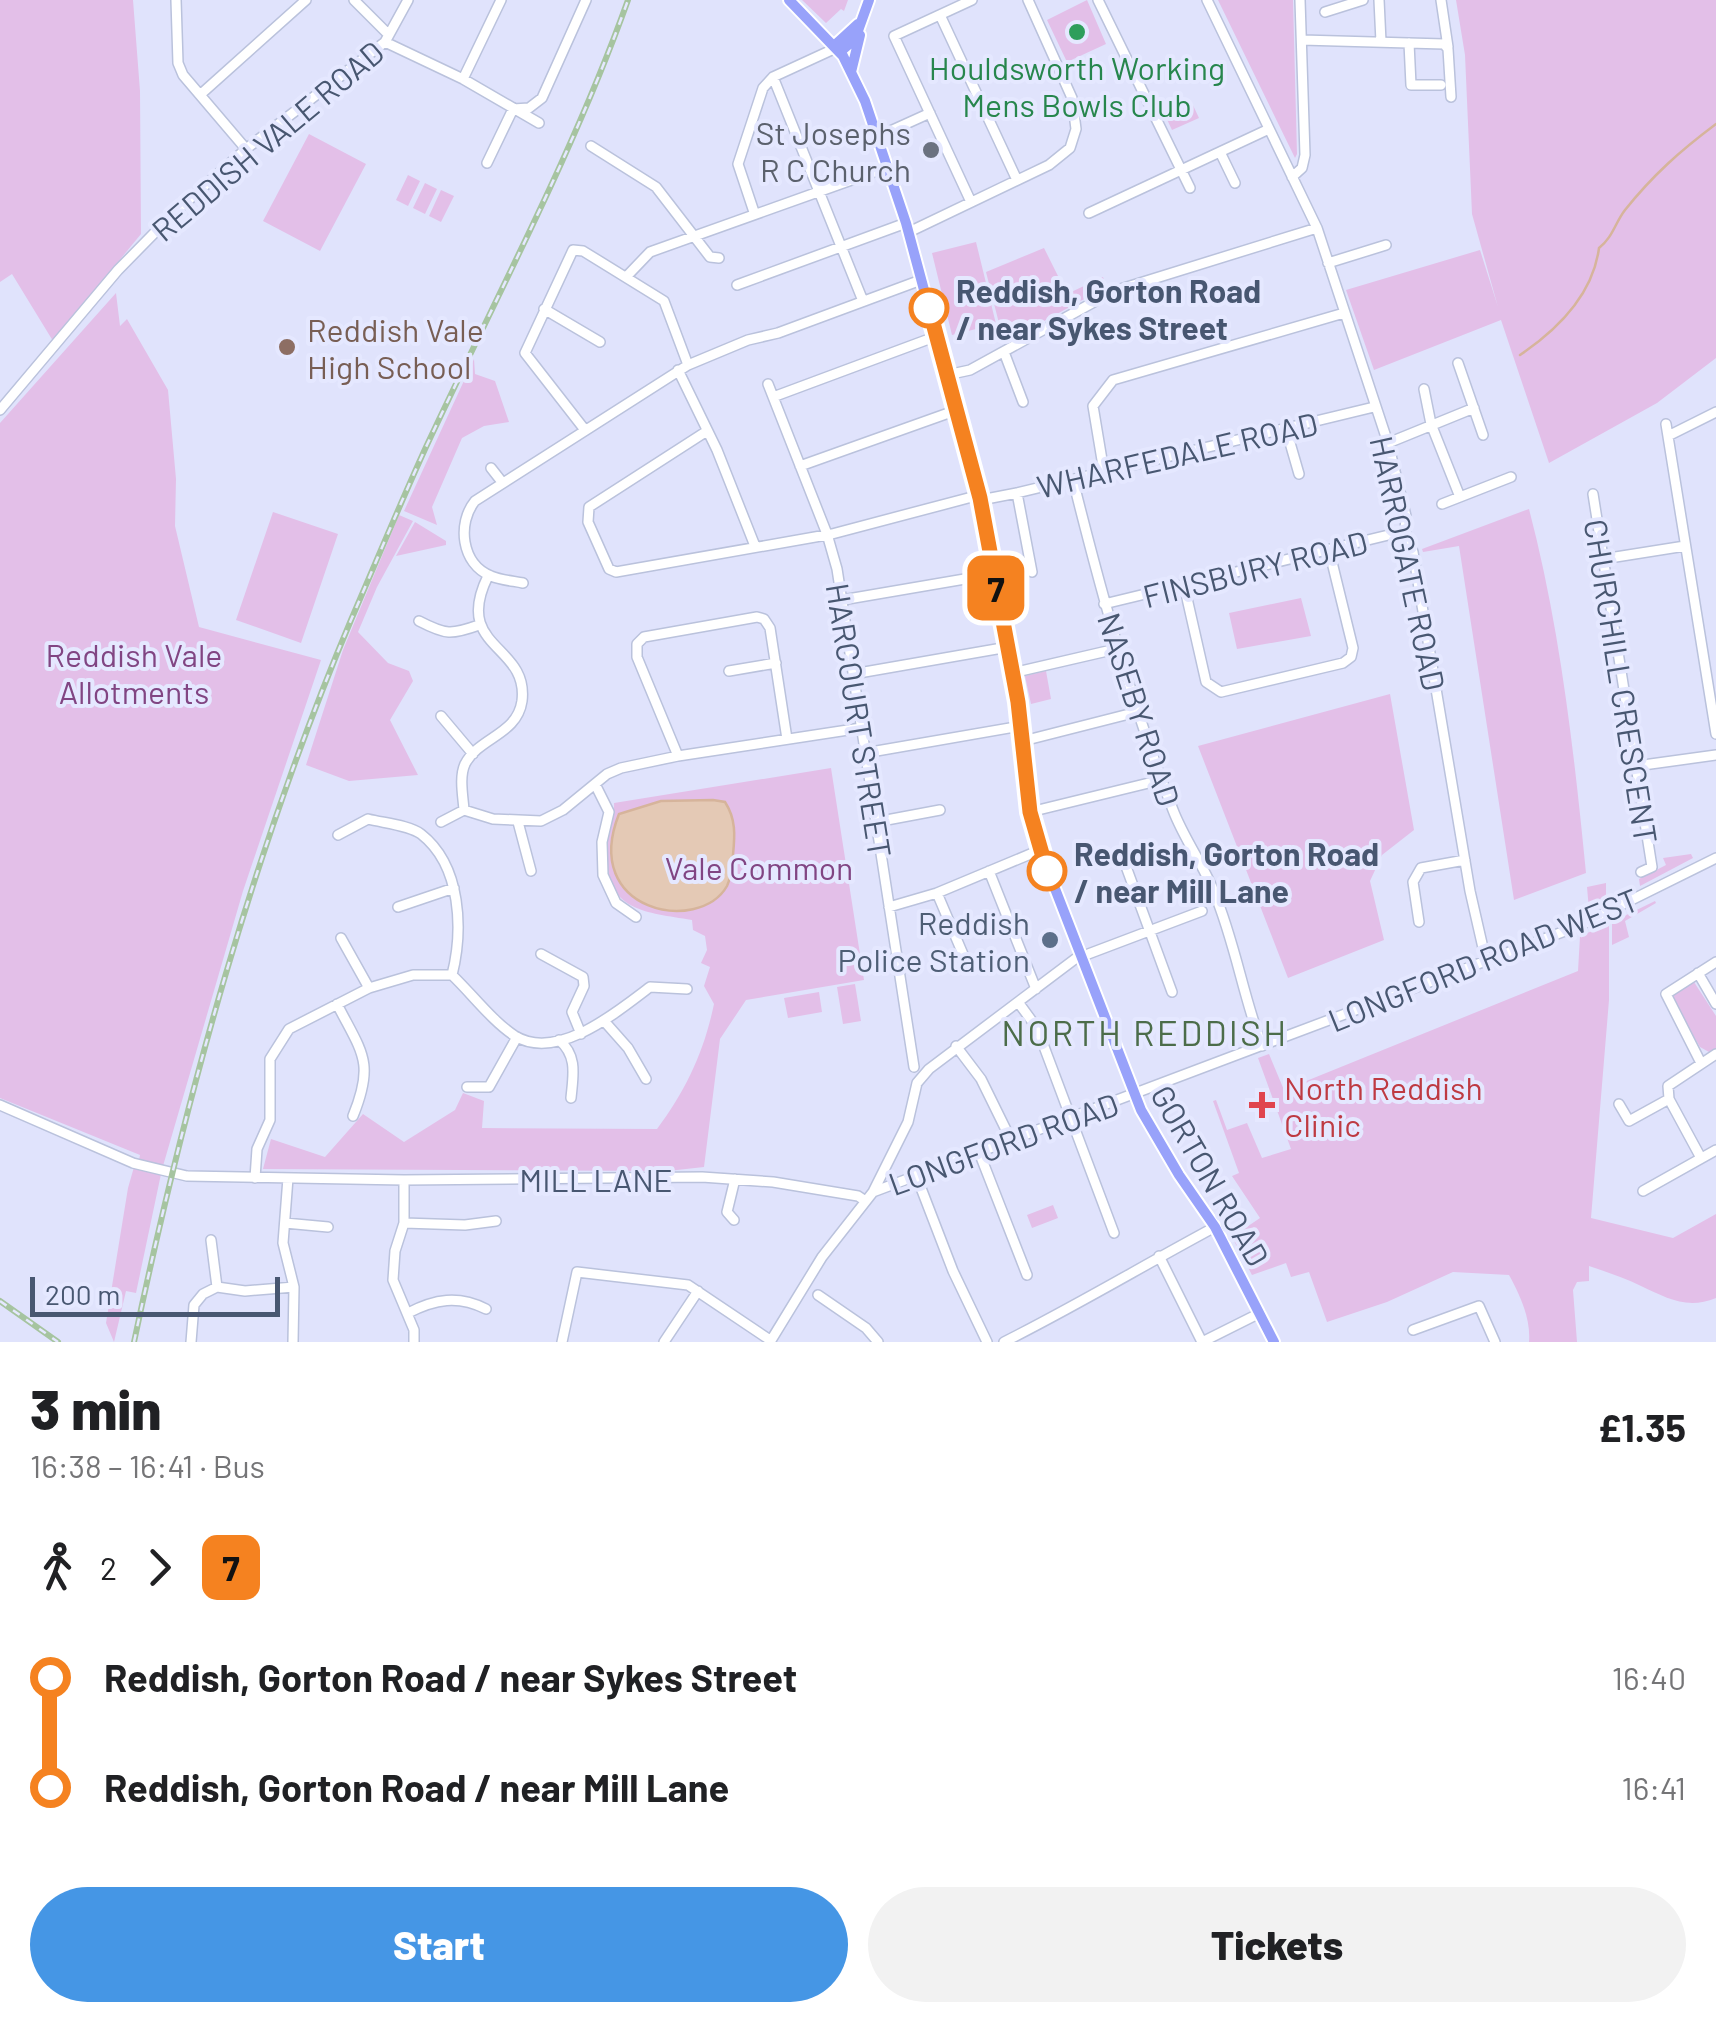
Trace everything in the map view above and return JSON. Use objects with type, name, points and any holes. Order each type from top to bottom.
[{"type":"main road","name":"GORTON ROAD","points":[[789,0],[837,49],[850,72],[878,137],[907,227],[980,498],[1023,741],[1030,812],[1040,850],[1134,1095],[1160,1145],[1215,1227],[1274,1342]]},
{"type":"main road","points":[[850,72],[869,0]]},
{"type":"main road","points":[[837,49],[855,39],[863,20]]},
{"type":"street","points":[[176,0],[178,63],[183,75],[246,150]]},
{"type":"street","points":[[202,94],[306,0]]},
{"type":"street","points":[[354,0],[387,38],[539,123]]},
{"type":"street","name":"REDDISH VALE ROAD","points":[[0,410],[118,270],[174,213],[387,38],[408,0]]},
{"type":"street","points":[[463,79],[501,0]]},
{"type":"street","points":[[513,109],[534,106],[542,98],[586,0]]},
{"type":"street","points":[[970,202],[894,36],[972,0]]},
{"type":"street","points":[[737,285],[970,202],[1064,154],[1076,129],[1072,98],[1028,0]]},
{"type":"street","points":[[1098,0],[1190,188]]},
{"type":"street","name":"HARROGATE ROAD","points":[[1207,0],[1317,228],[1388,443],[1406,516],[1405,531],[1414,552],[1465,860],[1486,961]]},
{"type":"street","points":[[1292,177],[1302,168],[1306,154],[1300,0]]},
{"type":"street","points":[[1326,12],[1363,0]]},
{"type":"street","points":[[1378,0],[1381,42]]},
{"type":"street","points":[[1441,0],[1450,97]]},
{"type":"street","points":[[940,14],[1017,180]]},
{"type":"street","points":[[1302,40],[1444,44],[1448,49]]},
{"type":"street","points":[[1409,43],[1411,85],[1441,85]]},
{"type":"street","points":[[754,212],[738,164],[763,88],[773,77],[837,49]]},
{"type":"street","points":[[773,77],[863,301]]},
{"type":"street","points":[[487,163],[513,109]]},
{"type":"street","points":[[878,137],[930,113]]},
{"type":"street","points":[[1089,213],[1269,129]]},
{"type":"street","points":[[591,146],[656,187],[710,257],[719,258]]},
{"type":"street","points":[[1220,152],[1235,183]]},
{"type":"street","points":[[627,276],[650,252],[888,167]]},
{"type":"street","points":[[947,375],[970,370],[1114,291],[1317,228]]},
{"type":"street","points":[[1328,263],[1386,245]]},
{"type":"street","points":[[585,430],[525,353],[572,250],[584,251],[664,301],[688,365]]},
{"type":"street","points":[[523,583],[488,576],[464,544],[463,522],[475,501],[688,365],[921,280]]},
{"type":"street","points":[[544,309],[600,342]]},
{"type":"street","points":[[1104,472],[1092,406],[1113,380],[1344,312]]},
{"type":"street","points":[[773,397],[936,336]]},
{"type":"street","points":[[1004,352],[1023,402]]},
{"type":"street","points":[[1458,363],[1483,435]]},
{"type":"street","points":[[678,370],[708,431],[755,546]]},
{"type":"street","name":"HARCOURT STREET","points":[[768,384],[827,534],[842,600],[914,1067]]},
{"type":"street","points":[[1424,389],[1431,424],[1460,497]]},
{"type":"street","name":"WHARFEDALE ROAD","points":[[708,431],[590,507],[588,522],[608,569],[616,572],[827,534],[972,497],[1072,480],[1374,407]]},
{"type":"street","points":[[1388,443],[1474,408]]},
{"type":"street","points":[[800,466],[958,410]]},
{"type":"street","points":[[1668,436],[1716,412]]},
{"type":"street","points":[[1666,424],[1716,734]]},
{"type":"street","points":[[1286,429],[1299,474]]},
{"type":"street","points":[[489,468],[502,482]]},
{"type":"street","points":[[1442,504],[1511,477]]},
{"type":"street","name":"NASEBY ROAD","points":[[1072,480],[1116,649],[1137,712],[1174,815],[1214,891],[1262,1046]]},
{"type":"street","points":[[1017,492],[1032,572]]},
{"type":"street","name":"CHURCHILL CRESCENT","points":[[1593,494],[1636,766],[1656,864],[1641,872]]},
{"type":"street","name":"FINSBURY ROAD","points":[[1104,604],[1405,531]]},
{"type":"street","points":[[1602,559],[1685,546]]},
{"type":"street","points":[[1184,585],[1206,682],[1212,689],[1220,692],[1343,663],[1352,658],[1353,648],[1330,550]]},
{"type":"street","points":[[842,600],[994,574]]},
{"type":"street","points":[[464,810],[464,766],[516,719],[522,696],[511,664],[479,625],[477,604],[488,576]]},
{"type":"street","points":[[678,756],[636,654],[642,638],[757,617],[770,628],[787,739]]},
{"type":"street","points":[[419,621],[454,634],[479,625]]},
{"type":"street","points":[[853,674],[1008,647]]},
{"type":"street","points":[[1012,672],[1116,649]]},
{"type":"street","points":[[729,671],[776,664]]},
{"type":"street","points":[[1023,741],[1137,712]]},
{"type":"street","points":[[441,716],[473,754]]},
{"type":"street","points":[[865,754],[1020,726]]},
{"type":"street","points":[[441,822],[464,810],[518,822],[541,821],[621,768],[861,728]]},
{"type":"street","points":[[1636,766],[1716,755]]},
{"type":"street","points":[[1030,812],[1162,780]]},
{"type":"street","points":[[594,784],[608,812],[602,842],[603,875],[616,903],[636,917]]},
{"type":"street","points":[[876,822],[940,810]]},
{"type":"street","points":[[338,835],[368,819],[420,833],[442,859],[454,888],[460,946],[452,976]]},
{"type":"street","points":[[518,822],[531,871]]},
{"type":"street","points":[[889,908],[937,893],[1040,850]]},
{"type":"street","name":"LONGFORD ROAD WEST","points":[[1134,1095],[1604,916],[1716,858]]},
{"type":"street","points":[[1124,860],[1172,992]]},
{"type":"street","points":[[1419,922],[1413,882],[1420,868],[1465,860]]},
{"type":"street","points":[[989,871],[1036,989]]},
{"type":"street","points":[[398,907],[454,888]]},
{"type":"street","points":[[937,893],[968,966]]},
{"type":"street","points":[[562,1342],[578,1272],[688,1285],[770,1341],[822,1258],[888,1166],[908,1122],[917,1083],[956,1046],[1081,958],[1202,911]]},
{"type":"street","points":[[341,938],[369,988]]},
{"type":"street","points":[[541,954],[583,977],[584,986],[572,1012],[581,1034]]},
{"type":"street","points":[[1701,1063],[1666,994],[1716,962]]},
{"type":"street","points":[[1054,977],[1074,970],[1086,972]]},
{"type":"street","points":[[1698,972],[1716,1004]]},
{"type":"street","points":[[255,1178],[257,1149],[270,1120],[270,1059],[290,1029],[369,988],[413,975],[452,976],[517,1037],[542,1041],[581,1034],[605,1022],[650,987],[687,989]]},
{"type":"street","points":[[1018,1002],[1037,1028],[1114,1233]]},
{"type":"street","points":[[337,1004],[362,1053],[366,1083],[352,1116]]},
{"type":"street","points":[[605,1022],[628,1048],[646,1080]]},
{"type":"street","points":[[467,1087],[489,1087],[517,1037]]},
{"type":"street","points":[[559,1040],[567,1046],[574,1062],[571,1098]]},
{"type":"street","points":[[956,1046],[981,1078],[1011,1140]]},
{"type":"street","points":[[1701,1158],[1669,1099],[1668,1086],[1716,1054]]},
{"type":"street","name":"LONGFORD ROAD","points":[[873,1192],[1134,1095]]},
{"type":"street","points":[[1619,1104],[1629,1122],[1669,1099]]},
{"type":"street","name":"MILL LANE","points":[[0,1104],[133,1163],[186,1176],[404,1180],[735,1178],[864,1200]]},
{"type":"street","points":[[1643,1191],[1716,1150]]},
{"type":"street","points":[[979,1152],[1027,1275]]},
{"type":"street","points":[[888,1166],[892,1176],[902,1181]]},
{"type":"street","points":[[916,1176],[953,1271],[988,1342]]},
{"type":"street","points":[[288,1178],[283,1244],[294,1287],[293,1342]]},
{"type":"street","points":[[716,1218],[731,1216],[735,1178]]},
{"type":"street","points":[[404,1180],[404,1223],[395,1251],[393,1280],[414,1330],[414,1342]]},
{"type":"street","points":[[404,1223],[465,1225],[496,1221]]},
{"type":"street","points":[[285,1223],[328,1227]]},
{"type":"street","points":[[1004,1342],[1084,1302],[1215,1227]]},
{"type":"street","points":[[211,1240],[217,1287]]},
{"type":"street","points":[[1159,1256],[1202,1342],[1260,1313]]},
{"type":"street","points":[[191,1342],[194,1306],[203,1294],[229,1286],[245,1291],[294,1287]]},
{"type":"street","points":[[664,1342],[698,1291]]},
{"type":"street","points":[[818,1295],[866,1328],[878,1342]]},
{"type":"street","points":[[408,1313],[442,1299],[486,1309]]},
{"type":"street","points":[[1412,1330],[1479,1306],[1495,1342]]},
{"type":"green space","points":[[0,0],[133,0],[140,91],[141,234],[53,341],[12,274],[0,282]]},
{"type":"green space","points":[[802,0],[848,0],[844,11],[841,9],[826,23]]},
{"type":"green space","name":"Houldsworth Working Mens Bowls Club","points":[[1087,0],[1106,44],[1067,62],[1047,20]]},
{"type":"green space","points":[[1218,0],[1293,0],[1295,158]]},
{"type":"green space","points":[[1456,0],[1716,0],[1716,358],[1657,403],[1549,463],[1501,320],[1374,370],[1346,290],[1480,250],[1498,307],[1472,214],[1465,55]]},
{"type":"green space","points":[[1191,101],[1199,118],[1172,130],[1164,113]]},
{"type":"green space","points":[[309,134],[366,164],[320,251],[263,221]]},
{"type":"green space","points":[[408,175],[420,181],[408,206],[396,200]]},
{"type":"green space","points":[[425,183],[437,189],[425,214],[413,208]]},
{"type":"green space","points":[[441,190],[454,196],[441,222],[429,216]]},
{"type":"green space","points":[[976,242],[996,324],[952,335],[932,253]]},
{"type":"green space","points":[[1044,248],[1067,294],[1103,277],[1106,287],[1004,343],[986,272]]},
{"type":"green space","name":"Reddish Vale Allotments","points":[[116,293],[120,326],[127,319],[168,390],[176,479],[175,526],[199,627],[321,660],[243,891],[163,1166],[139,1160],[140,1155],[0,1098],[0,423]]},
{"type":"green space","points":[[474,359],[475,374],[495,381],[509,422],[484,426],[462,438],[432,507],[437,525],[404,511]]},
{"type":"green space","points":[[1529,509],[1557,644],[1586,873],[1514,900],[1459,546],[1423,552],[1422,549]]},
{"type":"green space","points":[[273,512],[338,534],[301,643],[236,620]]},
{"type":"green space","points":[[399,515],[413,521],[358,632],[388,663],[409,671],[413,681],[390,720],[418,775],[349,781],[306,765],[343,650]]},
{"type":"green space","points":[[415,522],[446,541],[446,545],[396,556]]},
{"type":"green space","points":[[1301,598],[1311,636],[1237,649],[1229,613]]},
{"type":"green space","points":[[1046,671],[1051,699],[1031,704],[1025,676]]},
{"type":"green space","points":[[1390,694],[1414,830],[1382,855],[1370,881],[1384,940],[1288,978],[1198,746]]},
{"type":"green space","name":"Vale Common","points":[[831,768],[864,980],[746,1000],[720,1039],[704,1167],[668,1171],[263,1169],[271,1139],[325,1157],[363,1114],[404,1142],[455,1110],[463,1093],[484,1101],[482,1128],[657,1129],[685,1085],[705,1038],[714,1004],[704,986],[710,967],[701,963],[707,950],[705,936],[693,930],[692,920],[630,905],[612,886],[607,850],[614,803]]},
{"type":"green space","points":[[1691,854],[1693,858],[1640,886],[1639,879],[1666,865],[1663,858]]},
{"type":"green space","points":[[1606,883],[1606,905],[1589,910],[1587,887]]},
{"type":"green space","points":[[1655,901],[1625,921],[1629,937],[1612,945],[1612,922]]},
{"type":"green space","points":[[1609,924],[1609,1000],[1591,1218],[1673,1238],[1716,1214],[1716,1298],[1696,1303],[1677,1301],[1589,1266],[1589,1281],[1577,1282],[1573,1290],[1577,1342],[1529,1342],[1521,1299],[1509,1275],[1453,1272],[1387,1302],[1327,1322],[1309,1272],[1291,1277],[1286,1263],[1252,1275],[1232,1237],[1260,1218],[1232,1176],[1239,1173],[1213,1101],[1216,1100],[1227,1130],[1247,1123],[1262,1158],[1291,1149],[1258,1058],[1269,1054],[1284,1090],[1578,971],[1580,936]]},
{"type":"green space","points":[[1694,982],[1716,1016],[1716,1048],[1709,1052],[1700,1047],[1672,999],[1673,994]]},
{"type":"green space","points":[[855,984],[861,1021],[843,1024],[837,987]]},
{"type":"green space","points":[[819,992],[822,1012],[788,1018],[784,998]]},
{"type":"green space","points":[[134,1167],[161,1174],[136,1293],[126,1291],[114,1342],[106,1323]]},
{"type":"green space","points":[[1053,1205],[1058,1218],[1032,1228],[1027,1215]]},
{"type":"shaded area","points":[[661,801],[725,802],[733,821],[734,848],[727,886],[713,901],[693,909],[670,911],[648,905],[629,893],[615,873],[611,847],[619,814]]},
{"type":"waterway","points":[[1520,355],[1571,309],[1589,281],[1599,248],[1635,197],[1716,124]]},
{"type":"railway","points":[[134,1342],[200,1067],[283,796],[397,511],[558,170],[628,0]]},
{"type":"railway","points":[[0,1301],[58,1342]]},
{"type":"bus line","name":"7","points":[[929,308],[980,498],[1018,702],[1026,792],[1047,871]]},
{"type":"place","name":"Houldsworth Working Mens Bowls Club","points":[[1077,32]]},
{"type":"place","name":"St Josephs R C Church","points":[[931,150]]},
{"type":"place","name":"Reddish, Gorton Road / near Sykes Street","points":[[929,308]]},
{"type":"place","name":"Reddish Vale High School","points":[[287,347]]},
{"type":"place","name":"Reddish, Gorton Road / near Mill Lane","points":[[1047,871]]},
{"type":"place","name":"Reddish Police Station","points":[[1050,940]]},
{"type":"place","name":"North Reddish Clinic","points":[[1262,1105]]},
{"type":"district","name":"NORTH REDDISH","points":[[1145,1032]]}]
